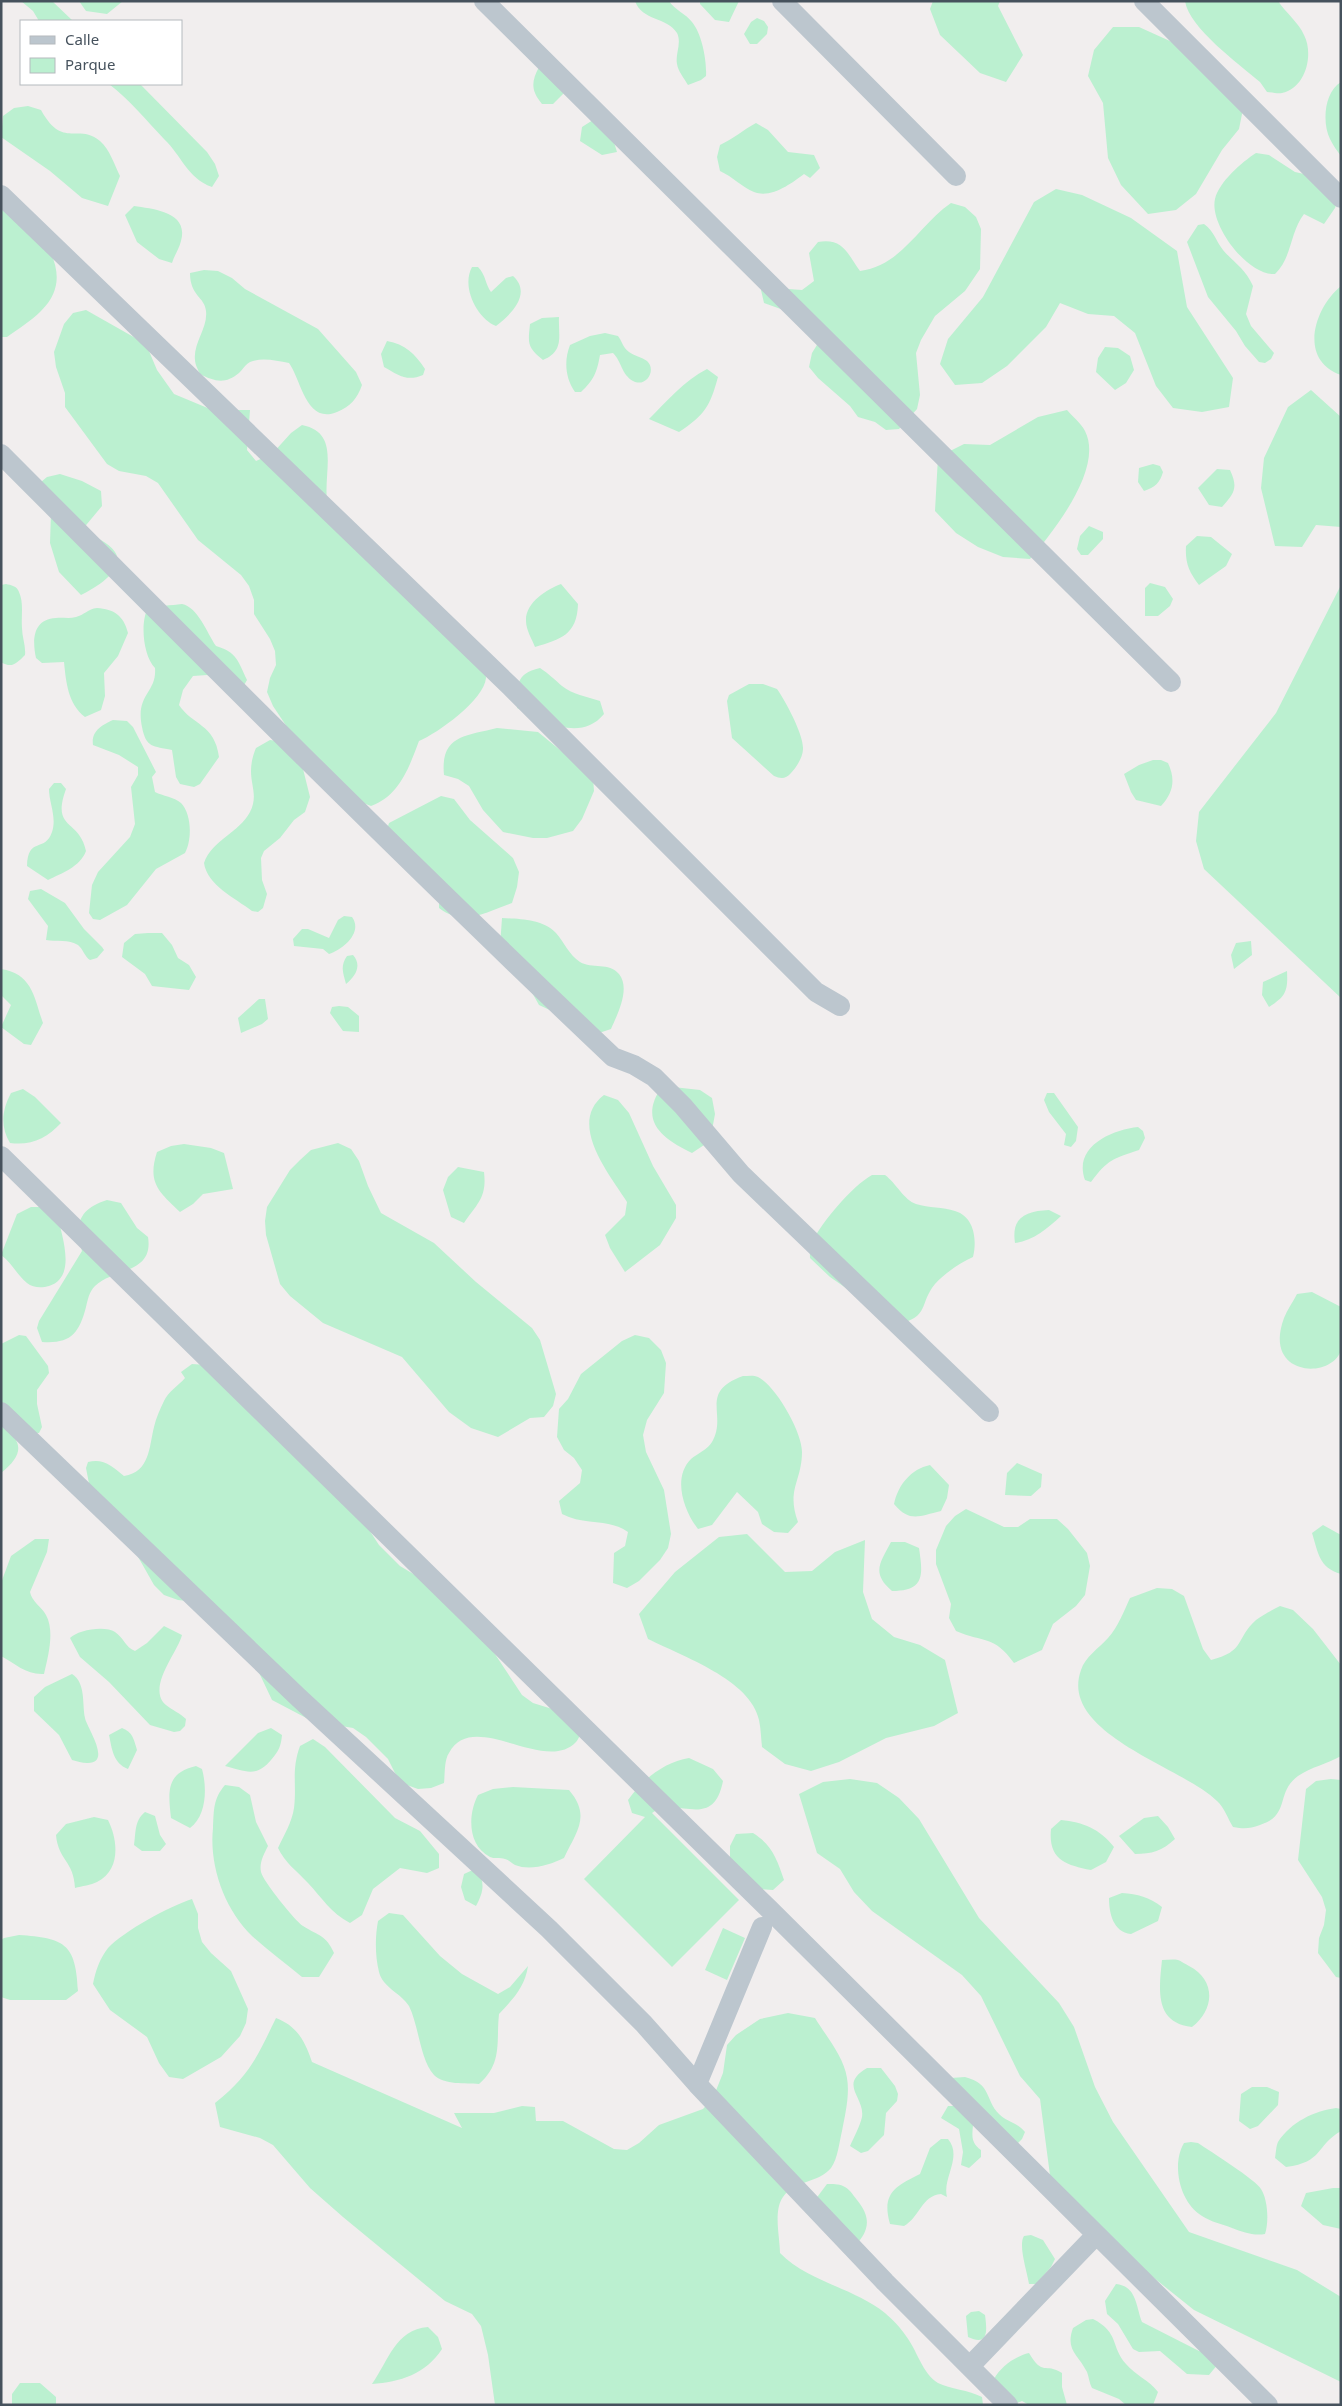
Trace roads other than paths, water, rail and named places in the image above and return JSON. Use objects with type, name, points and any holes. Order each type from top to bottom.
[{"type":"street","points":[[484,1],[1171,682]]},
{"type":"street","points":[[782,1],[956,176]]},
{"type":"street","points":[[1144,1],[1341,198]]},
{"type":"street","points":[[1,195],[510,686],[816,992],[840,1006]]},
{"type":"street","points":[[1,454],[478,930],[613,1057],[634,1065],[654,1077],[683,1106],[741,1174],[988,1412]]},
{"type":"street","points":[[1,1156],[754,1895],[1268,2405]]},
{"type":"street","points":[[1,1412],[298,1697],[549,1929],[644,2024],[697,2084],[885,2282],[1008,2405]]},
{"type":"street","points":[[697,2084],[762,1927]]},
{"type":"street","points":[[970,2366],[1096,2235]]}]
